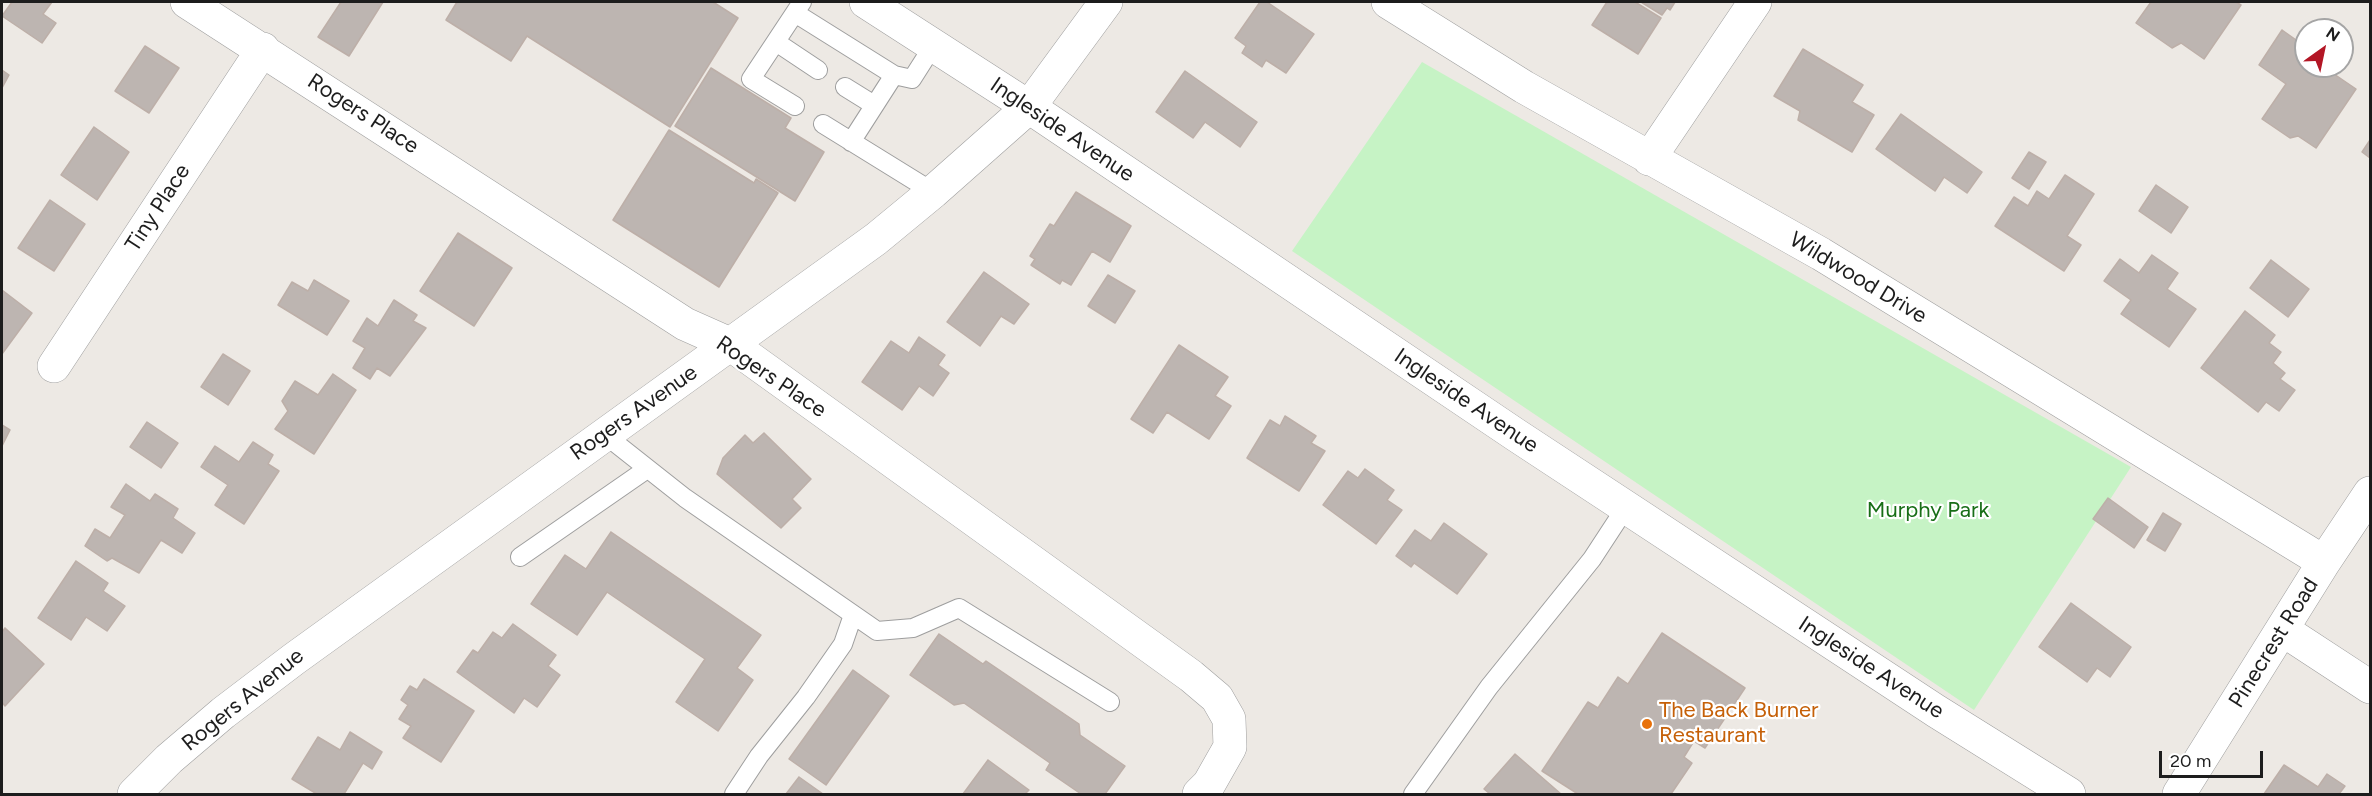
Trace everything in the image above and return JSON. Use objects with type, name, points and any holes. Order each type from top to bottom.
[{"type":"street","name":"Rogers Place","points":[[187,2],[685,324],[730,344],[1191,675],[1217,698],[1229,719],[1230,747],[1209,784],[1199,795]]},
{"type":"street","name":"Ingleside Avenue","points":[[866,2],[1029,107],[1626,507],[1936,711],[2069,795]]},
{"type":"street","name":"Rogers Avenue","points":[[134,795],[169,759],[250,693],[604,434],[876,239],[1029,107],[1106,2]]},
{"type":"street","name":"Wildwood Drive","points":[[1388,2],[1524,87],[1821,254],[2324,562]]},
{"type":"street","points":[[1649,159],[1755,2]]},
{"type":"street","name":"Tiny Place","points":[[54,366],[263,49]]},
{"type":"street","name":"Pinecrest Road","points":[[2179,795],[2324,562],[2370,493]]},
{"type":"street","points":[[2283,630],[2370,687]]},
{"type":"lane","points":[[795,106],[752,79],[799,7],[894,75],[912,79],[933,45]]},
{"type":"lane","points":[[776,42],[818,70]]},
{"type":"lane","points":[[851,142],[894,75]]},
{"type":"lane","points":[[845,87],[874,105]]},
{"type":"lane","points":[[824,123],[933,192]]},
{"type":"lane","points":[[604,434],[685,498],[877,631],[913,628],[959,608],[1110,702]]},
{"type":"lane","points":[[520,557],[647,469]]},
{"type":"lane","points":[[1413,795],[1489,687],[1592,559],[1626,507]]},
{"type":"lane","points":[[734,795],[759,756],[806,697],[843,644],[853,615]]},
{"type":"green space","name":"Murphy Park","points":[[1422,62],[2131,467],[1974,710],[1292,251]]},
{"type":"building","points":[[12,2],[52,2],[43,14],[56,23],[42,43],[2,16]]},
{"type":"building","points":[[341,2],[383,2],[349,56],[318,37]]},
{"type":"building","points":[[457,2],[713,2],[738,18],[670,127],[527,36],[511,61],[446,20]]},
{"type":"building","points":[[1260,2],[1267,2],[1314,34],[1286,73],[1266,60],[1262,67],[1242,53],[1246,46],[1235,38]]},
{"type":"building","points":[[1607,2],[1635,2],[1661,18],[1638,54],[1592,25]]},
{"type":"building","points":[[1641,2],[1675,2],[1670,10],[1667,8],[1662,15]]},
{"type":"building","points":[[2151,2],[2236,2],[2241,5],[2204,59],[2181,43],[2172,48],[2136,23]]},
{"type":"building","points":[[2282,30],[2294,38],[2294,78],[2340,78],[2356,89],[2316,148],[2298,136],[2290,138],[2262,119],[2286,84],[2259,65]]},
{"type":"building","points":[[145,46],[179,68],[149,113],[115,91]]},
{"type":"building","points":[[1803,49],[1863,85],[1852,102],[1874,115],[1852,152],[1798,120],[1800,111],[1774,96]]},
{"type":"building","points":[[711,68],[791,118],[785,128],[824,152],[795,201],[675,126]]},
{"type":"building","points":[[2,70],[9,75],[2,88]]},
{"type":"building","points":[[1185,71],[1257,122],[1240,147],[1205,122],[1193,138],[1156,112]]},
{"type":"building","points":[[1901,114],[1982,172],[1967,193],[1944,177],[1935,191],[1876,149]]},
{"type":"building","points":[[94,127],[129,152],[97,200],[61,175]]},
{"type":"building","points":[[669,130],[754,183],[756,179],[778,193],[719,287],[613,220]]},
{"type":"building","points":[[2370,140],[2370,158],[2362,152]]},
{"type":"building","points":[[2029,152],[2046,162],[2029,189],[2012,178]]},
{"type":"building","points":[[2065,175],[2094,194],[2067,236],[2081,245],[2064,271],[1995,226],[2014,197],[2028,206],[2037,191],[2049,199]]},
{"type":"building","points":[[2156,185],[2188,207],[2171,233],[2139,211]]},
{"type":"building","points":[[1076,192],[1131,226],[1110,262],[1092,251],[1071,285],[1062,280],[1060,284],[1031,265],[1035,259],[1030,256],[1050,224],[1054,226]]},
{"type":"building","points":[[50,200],[85,224],[54,271],[18,248]]},
{"type":"building","points":[[458,233],[512,268],[474,326],[420,291]]},
{"type":"building","points":[[2152,255],[2178,273],[2167,289],[2196,309],[2169,347],[2121,314],[2131,300],[2104,281],[2120,259],[2139,273]]},
{"type":"building","points":[[2271,260],[2309,289],[2288,317],[2250,288]]},
{"type":"building","points":[[984,272],[1029,304],[1014,324],[1001,316],[980,346],[947,322]]},
{"type":"building","points":[[1108,275],[1135,291],[1115,323],[1088,306]]},
{"type":"building","points":[[314,280],[349,301],[327,335],[278,305],[292,282],[308,291]]},
{"type":"building","points":[[2,290],[32,313],[2,354]]},
{"type":"building","points":[[394,300],[417,315],[413,321],[426,328],[390,376],[377,368],[370,379],[353,368],[365,348],[353,341],[367,318],[378,326]]},
{"type":"building","points":[[2245,311],[2275,335],[2269,343],[2281,352],[2273,363],[2285,373],[2280,379],[2295,390],[2279,411],[2266,402],[2258,412],[2201,368]]},
{"type":"building","points":[[919,337],[945,355],[938,365],[949,373],[933,396],[919,386],[902,410],[862,382],[891,341],[909,353]]},
{"type":"building","points":[[1179,345],[1228,377],[1215,396],[1231,406],[1209,439],[1167,412],[1153,433],[1131,419]]},
{"type":"building","points":[[223,354],[250,371],[228,405],[201,387]]},
{"type":"building","points":[[333,374],[356,390],[314,454],[275,429],[288,411],[282,401],[295,381],[318,395]]},
{"type":"building","points":[[1285,416],[1316,436],[1311,443],[1325,451],[1299,491],[1247,458],[1270,420],[1280,426]]},
{"type":"building","points":[[147,422],[178,443],[161,468],[130,447]]},
{"type":"building","points":[[2,425],[10,430],[2,446]]},
{"type":"building","points":[[764,433],[811,479],[792,499],[801,508],[781,528],[717,474],[723,458],[745,435],[753,443]]},
{"type":"building","points":[[253,442],[273,455],[268,464],[279,471],[244,524],[215,505],[228,485],[201,467],[215,446],[239,462]]},
{"type":"building","points":[[1365,469],[1394,490],[1387,500],[1402,510],[1376,544],[1323,505],[1348,471],[1358,478]]},
{"type":"building","points":[[126,484],[150,501],[155,494],[178,509],[173,518],[195,533],[182,553],[161,540],[139,573],[112,558],[107,561],[85,546],[95,529],[110,538],[125,515],[111,507]]},
{"type":"building","points":[[2108,498],[2148,527],[2134,548],[2093,519]]},
{"type":"building","points":[[2163,513],[2181,524],[2165,551],[2147,540]]},
{"type":"building","points":[[1444,523],[1487,554],[1457,594],[1414,563],[1411,567],[1396,556],[1415,530],[1431,541]]},
{"type":"building","points":[[611,532],[761,635],[737,668],[753,680],[718,731],[676,702],[705,659],[607,592],[577,635],[531,604],[565,555],[586,569]]},
{"type":"building","points":[[76,561],[108,583],[103,591],[125,606],[107,631],[86,617],[71,640],[38,618]]},
{"type":"building","points":[[2071,603],[2131,647],[2110,677],[2097,668],[2087,682],[2039,647]]},
{"type":"building","points":[[513,624],[556,655],[548,666],[560,675],[537,707],[524,698],[514,713],[457,672],[473,650],[478,653],[493,632],[502,638]]},
{"type":"building","points":[[5,628],[44,664],[5,706],[2,702],[2,632]]},
{"type":"building","name":"The Back Burner Restaurant","points":[[1662,633],[1745,688],[1705,748],[1694,741],[1684,757],[1692,763],[1671,794],[1578,794],[1542,771],[1588,702],[1598,708],[1618,677],[1628,684]]},
{"type":"building","points":[[939,634],[983,664],[986,661],[1079,724],[1080,735],[1125,766],[1105,794],[1081,794],[1046,770],[1050,763],[964,703],[954,705],[910,675]]},
{"type":"building","points":[[853,670],[889,696],[826,785],[789,759]]},
{"type":"building","points":[[424,679],[474,711],[441,762],[403,738],[411,726],[399,719],[408,705],[401,700],[410,686],[417,690]]},
{"type":"building","points":[[350,732],[382,752],[372,769],[363,763],[344,794],[317,794],[292,779],[318,737],[340,750]]},
{"type":"building","points":[[1515,754],[1561,794],[1490,794],[1484,789]]},
{"type":"building","points":[[988,760],[1029,790],[1025,794],[963,794]]},
{"type":"building","points":[[2284,765],[2318,787],[2327,774],[2345,786],[2339,794],[2264,794]]},
{"type":"building","points":[[799,777],[823,794],[786,794]]},
{"type":"place","name":"The Back Burner Restaurant","points":[[1647,724]]}]
